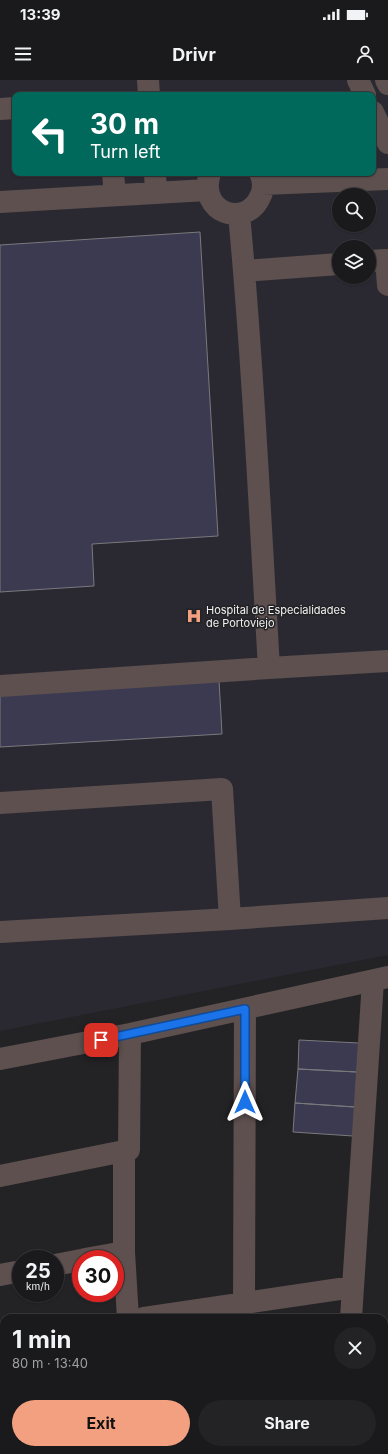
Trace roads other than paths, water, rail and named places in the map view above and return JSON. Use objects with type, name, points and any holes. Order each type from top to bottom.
[{"type":"street","points":[[148,80],[149,92]]},
{"type":"street","points":[[358,80],[364,92]]},
{"type":"street","points":[[386,80],[388,84]]},
{"type":"street","points":[[0,109],[12,108]]},
{"type":"street","points":[[376,118],[388,143]]},
{"type":"street","points":[[113,176],[114,195]]},
{"type":"street","points":[[0,202],[114,195],[155,183],[209,182],[210,198],[215,206],[230,214],[238,214],[254,207],[262,193],[261,179],[388,179]]},
{"type":"street","points":[[238,214],[244,271],[269,668]]},
{"type":"street","points":[[376,261],[386,260],[388,285]]},
{"type":"street","points":[[244,271],[332,265]]},
{"type":"street","points":[[0,686],[388,661]]},
{"type":"street","points":[[0,803],[222,789],[230,919]]},
{"type":"street","points":[[0,932],[230,919],[388,908]]},
{"type":"street","points":[[0,1059],[130,1034],[380,979],[351,1314]]},
{"type":"street","points":[[244,1304],[245,1009]]},
{"type":"street","points":[[0,1176],[129,1150],[130,1034]]},
{"type":"street","points":[[124,1151],[124,1250]]},
{"type":"street","points":[[124,1252],[128,1314]]},
{"type":"street","points":[[0,1275],[12,1273]]},
{"type":"street","points":[[173,1314],[353,1287]]},
{"type":"place","name":"Hospital de Especialidades de Portoviejo","points":[[194,616]]}]
